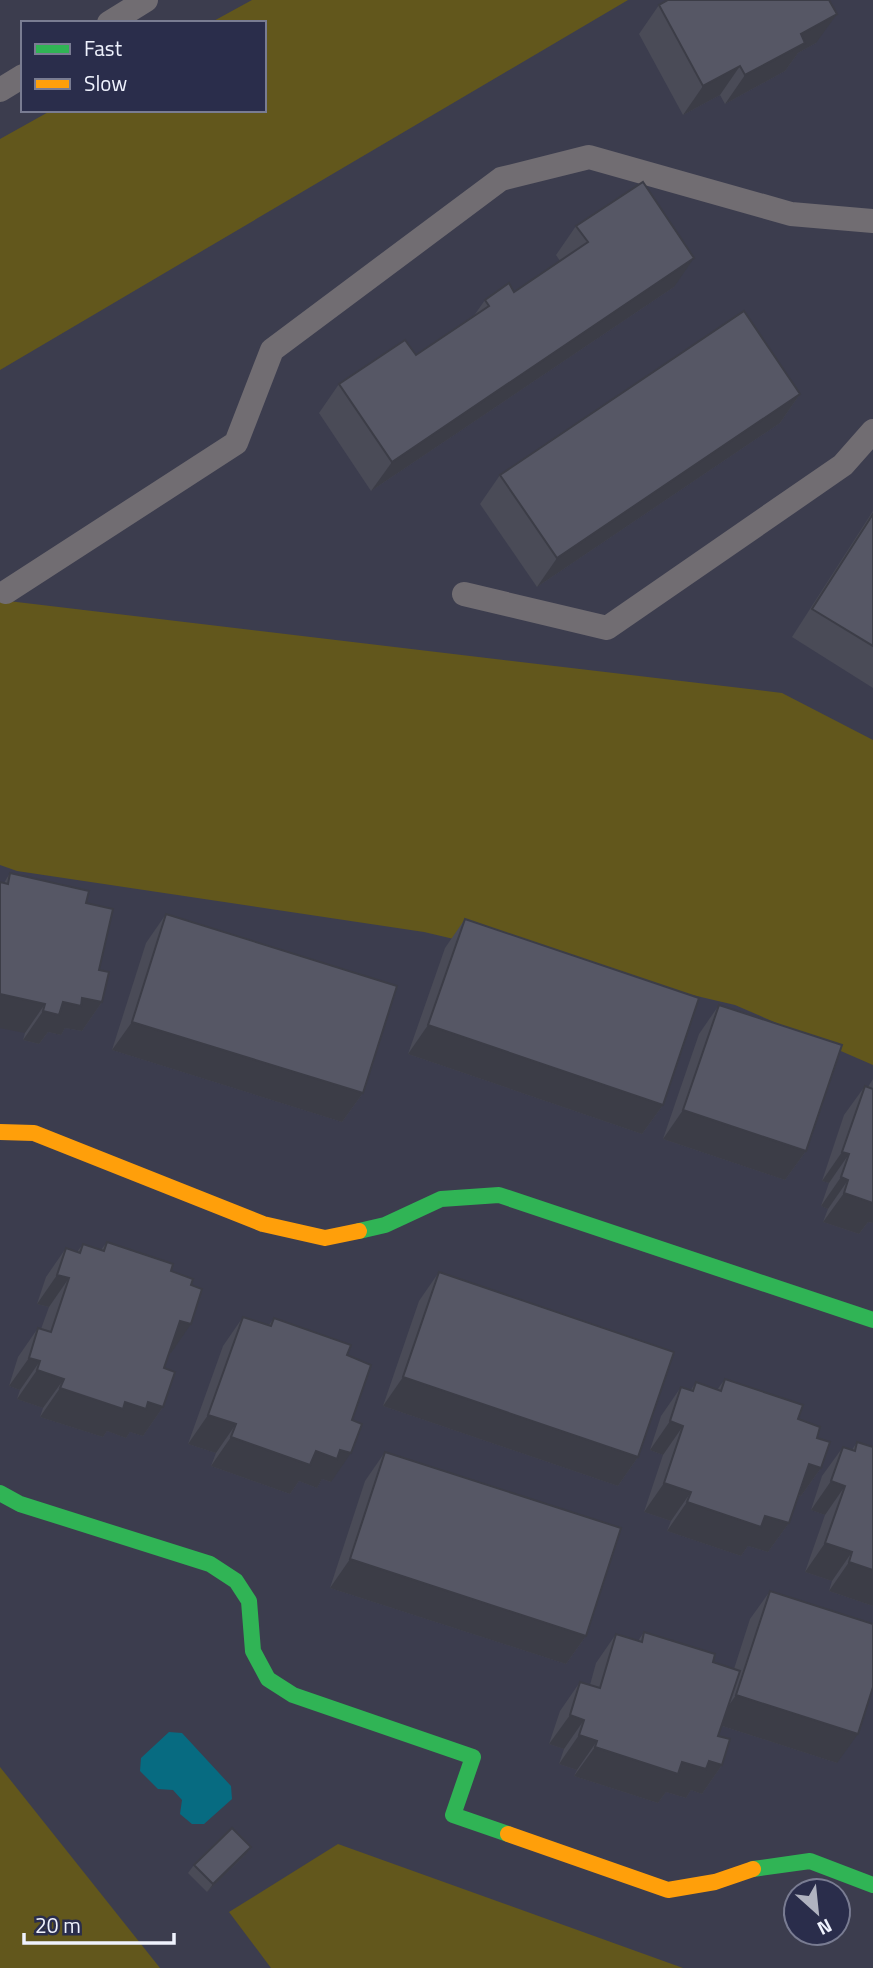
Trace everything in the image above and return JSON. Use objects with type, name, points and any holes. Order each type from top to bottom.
[{"type":"street","points":[[0,1132],[34,1133],[263,1224],[326,1238],[385,1225],[441,1199],[499,1195],[873,1320]]},
{"type":"street","points":[[0,1493],[20,1504],[210,1564],[236,1581],[248,1601],[253,1651],[268,1679],[293,1695],[473,1757],[453,1815],[668,1890],[715,1882],[759,1867],[810,1861],[873,1885]]},
{"type":"lane","points":[[112,21],[146,0]]},
{"type":"lane","points":[[0,90],[21,77]]},
{"type":"lane","points":[[6,592],[236,443],[272,350],[501,179],[589,157],[791,214],[873,221]]},
{"type":"lane","points":[[464,594],[607,628],[843,465],[873,431]]},
{"type":"shaded area","points":[[252,0],[628,0],[0,370],[0,139],[48,112],[266,112],[266,21],[214,21]]},
{"type":"shaded area","points":[[0,600],[782,693],[873,740],[873,1065],[735,1005],[424,932],[17,871],[0,865]]},
{"type":"shaded area","points":[[0,1767],[160,1968],[0,1968]]},
{"type":"shaded area","points":[[338,1844],[683,1968],[271,1968],[229,1912]]},
{"type":"water","points":[[169,1732],[182,1733],[231,1786],[232,1799],[204,1824],[192,1824],[180,1814],[182,1800],[173,1790],[158,1789],[140,1771],[141,1758]]},
{"type":"building","points":[[668,0],[829,0],[837,14],[801,34],[805,43],[745,75],[740,66],[703,86],[659,5]]},
{"type":"building","points":[[643,182],[694,258],[392,462],[339,384],[405,340],[416,355],[489,306],[485,300],[509,283],[514,292],[588,242],[576,226]]},
{"type":"building","points":[[744,311],[800,394],[557,558],[500,475]]},
{"type":"building","points":[[873,514],[873,646],[812,609]]},
{"type":"building","points":[[10,873],[89,891],[86,903],[113,909],[99,970],[109,972],[102,1002],[82,998],[81,1006],[63,1002],[59,1015],[43,1011],[45,1004],[0,994],[0,882],[8,884]]},
{"type":"building","points":[[166,914],[397,986],[363,1093],[132,1022]]},
{"type":"building","points":[[465,919],[699,998],[663,1105],[428,1025]]},
{"type":"building","points":[[719,1005],[842,1045],[806,1151],[683,1110]]},
{"type":"building","points":[[865,1086],[873,1089],[873,1203],[844,1193],[848,1180],[841,1177],[849,1154],[842,1152]]},
{"type":"building","points":[[107,1242],[173,1264],[171,1271],[193,1279],[191,1285],[202,1289],[191,1324],[180,1321],[164,1368],[175,1372],[163,1407],[148,1402],[146,1409],[125,1402],[123,1409],[60,1388],[64,1379],[37,1370],[40,1361],[29,1358],[38,1328],[51,1332],[69,1278],[57,1275],[66,1248],[80,1253],[83,1244],[104,1251]]},
{"type":"building","points":[[439,1272],[674,1352],[638,1457],[403,1377]]},
{"type":"building","points":[[243,1317],[271,1326],[274,1318],[351,1345],[347,1355],[371,1365],[352,1420],[362,1424],[351,1453],[340,1450],[337,1459],[316,1451],[310,1465],[231,1437],[236,1424],[208,1415]]},
{"type":"building","points":[[725,1379],[803,1405],[798,1419],[820,1427],[817,1438],[830,1442],[821,1468],[809,1464],[789,1523],[765,1516],[761,1527],[687,1502],[691,1492],[664,1483],[683,1426],[670,1421],[681,1387],[693,1391],[696,1382],[721,1391]]},
{"type":"building","points":[[857,1442],[873,1447],[873,1570],[849,1562],[852,1552],[825,1543],[845,1486],[831,1481],[843,1447],[855,1451]]},
{"type":"building","points":[[385,1452],[621,1528],[586,1636],[350,1559]]},
{"type":"building","points":[[770,1591],[873,1624],[873,1687],[858,1734],[736,1695]]},
{"type":"building","points":[[644,1632],[715,1654],[713,1662],[740,1671],[718,1736],[730,1739],[722,1765],[709,1761],[706,1769],[682,1762],[678,1774],[595,1747],[597,1741],[579,1735],[584,1720],[570,1715],[580,1682],[600,1688],[616,1634],[642,1642]]},
{"type":"building","points":[[232,1828],[251,1847],[213,1884],[194,1865]]},
{"type":"traffic: fast","points":[[359,1231],[385,1225],[441,1199],[499,1195],[873,1320]]},
{"type":"traffic: fast","points":[[0,1493],[20,1504],[210,1564],[236,1581],[249,1601],[253,1651],[268,1679],[293,1695],[473,1757],[453,1815],[508,1834]]},
{"type":"traffic: fast","points":[[753,1869],[810,1861],[873,1885]]},
{"type":"traffic: slow","points":[[0,1132],[34,1133],[263,1224],[325,1238],[359,1231]]},
{"type":"traffic: slow","points":[[508,1834],[668,1890],[715,1882],[753,1869]]}]
